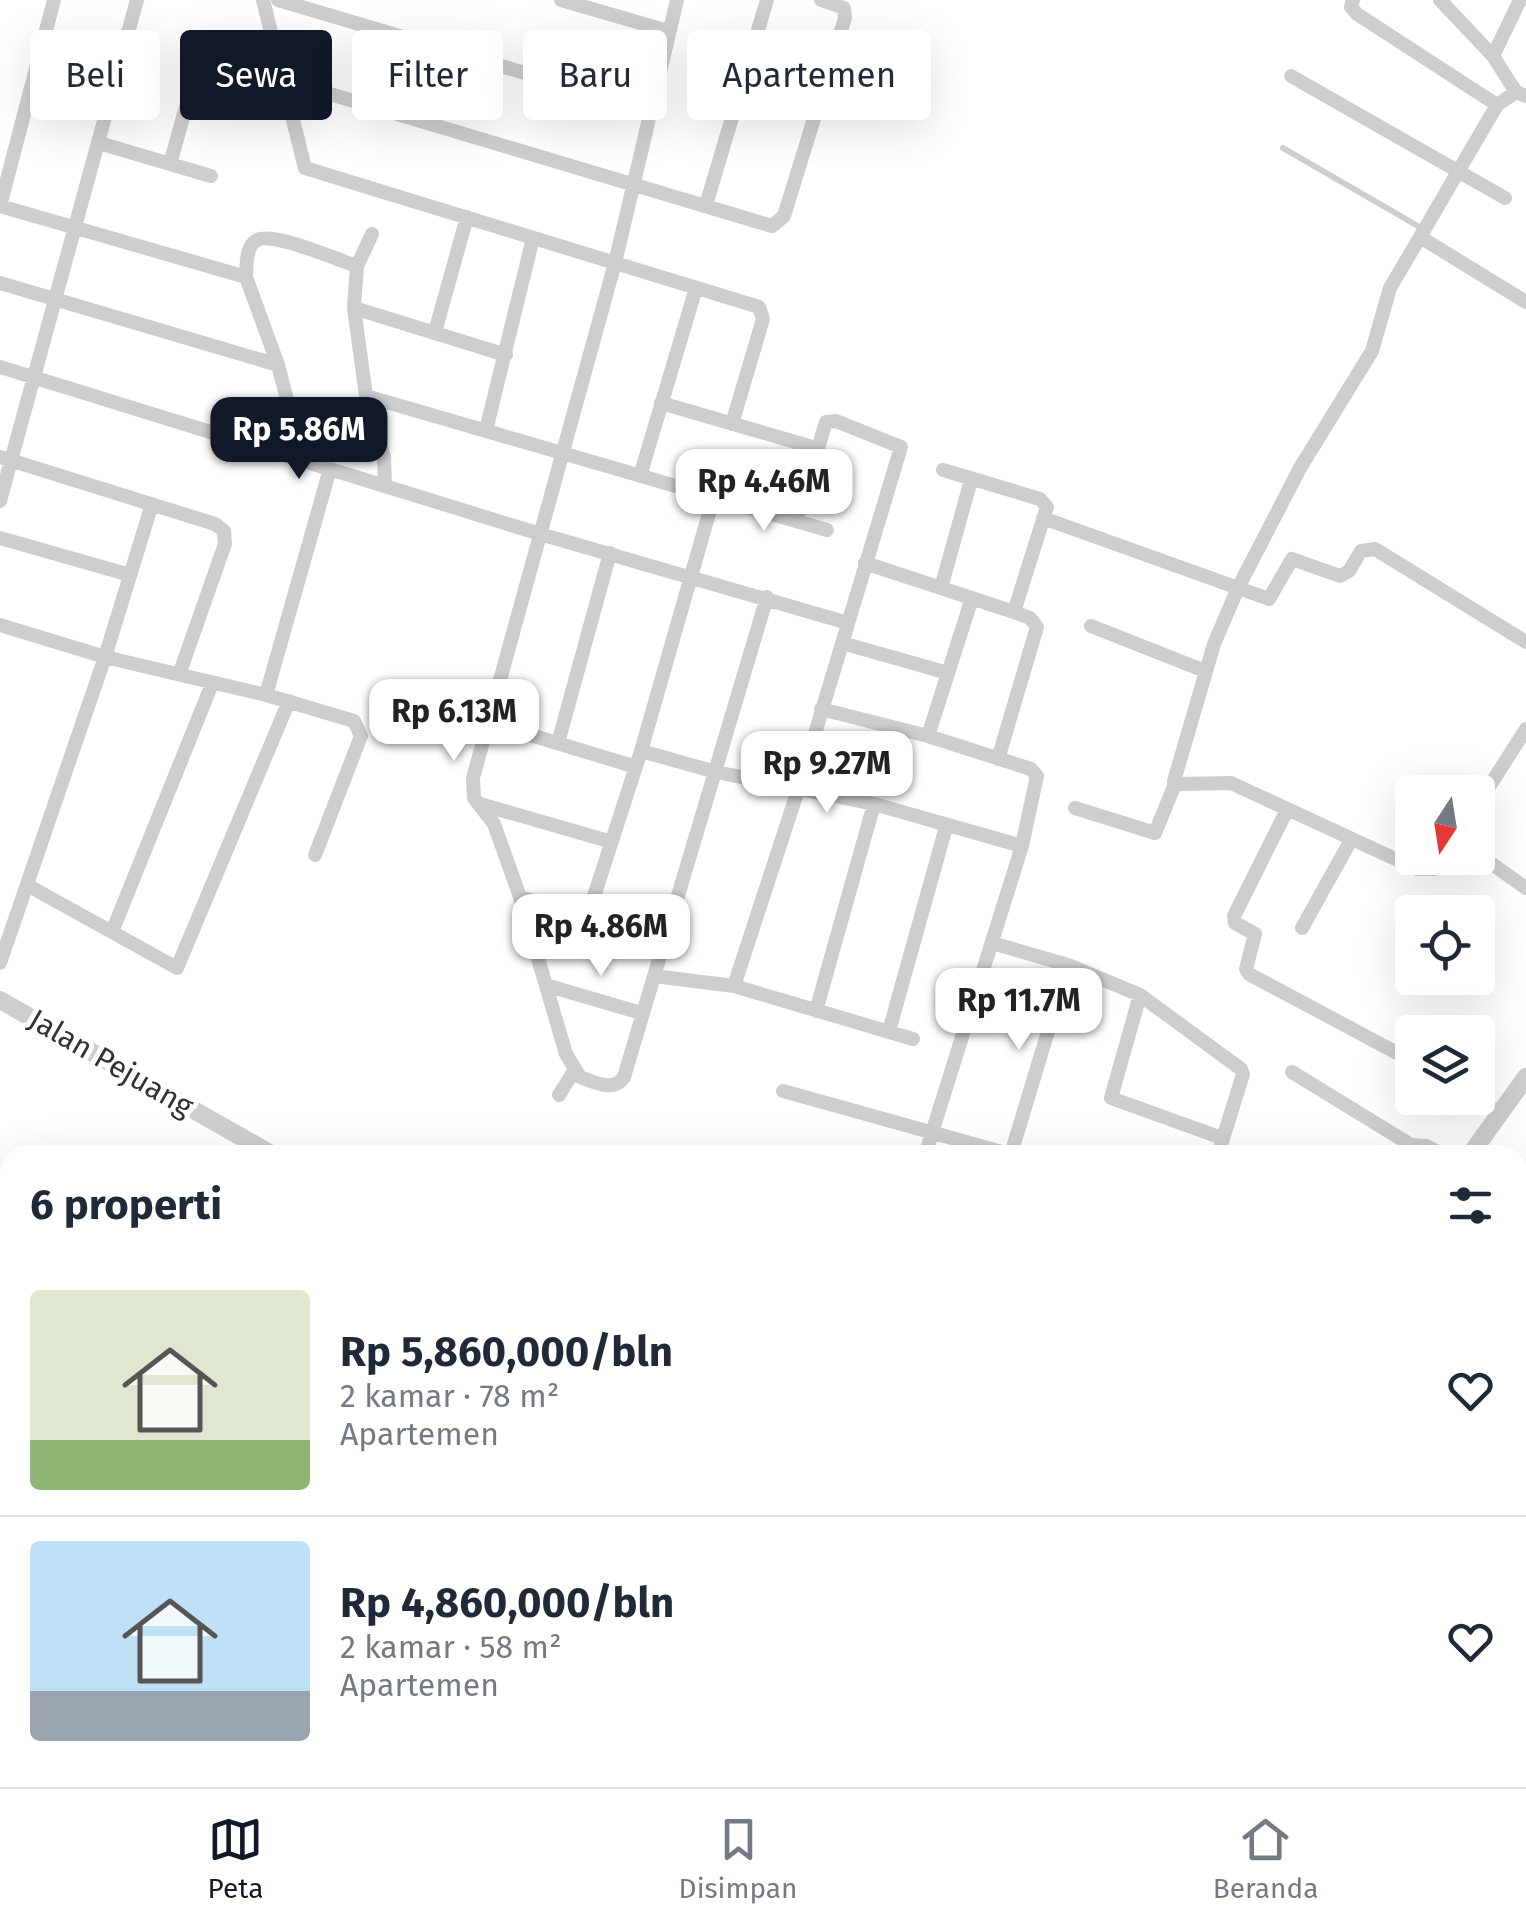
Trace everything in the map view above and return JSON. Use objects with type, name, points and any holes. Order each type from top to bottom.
[{"type":"street","points":[[54,0],[0,206],[246,277]]},
{"type":"street","points":[[0,501],[6,458],[77,228],[137,0]]},
{"type":"street","points":[[263,0],[270,30]]},
{"type":"street","points":[[278,0],[523,72]]},
{"type":"street","points":[[562,0],[668,32]]},
{"type":"street","points":[[667,36],[677,0]]},
{"type":"street","points":[[706,206],[768,0]]},
{"type":"street","points":[[332,95],[772,226],[784,216],[846,18],[844,8],[820,0]]},
{"type":"street","points":[[1353,0],[1351,6],[1356,14],[1498,105]]},
{"type":"street","points":[[1075,808],[1155,833],[1175,784],[1205,671],[1238,588],[1300,468],[1372,351],[1390,288],[1498,105],[1521,94],[1494,56],[1440,0]]},
{"type":"street","points":[[1494,56],[1520,9]]},
{"type":"street","points":[[1291,76],[1505,198]]},
{"type":"street","points":[[170,164],[182,120]]},
{"type":"street","points":[[293,120],[306,168],[760,307],[764,314],[732,424]]},
{"type":"street","points":[[648,120],[615,263],[472,778],[472,792],[494,824],[520,898],[566,1054],[580,1077],[612,1086],[620,1083],[767,598]]},
{"type":"street","points":[[99,143],[210,176]]},
{"type":"street","points":[[435,332],[467,217]]},
{"type":"street","points":[[1422,233],[1526,302]]},
{"type":"street","points":[[372,234],[356,266],[354,308],[366,396],[384,458],[384,486]]},
{"type":"street","points":[[303,461],[278,364],[246,277],[248,250],[256,240],[271,237],[356,266]]},
{"type":"street","points":[[486,430],[533,238]]},
{"type":"street","points":[[0,283],[278,364]]},
{"type":"street","points":[[640,476],[696,288]]},
{"type":"street","points":[[354,308],[506,355]]},
{"type":"street","points":[[0,367],[540,534],[848,623]]},
{"type":"street","points":[[366,396],[827,530]]},
{"type":"street","points":[[661,403],[816,448]]},
{"type":"street","points":[[734,986],[799,787],[901,448],[832,421],[822,428],[796,521]]},
{"type":"street","points":[[6,458],[216,524],[226,536],[180,672]]},
{"type":"street","points":[[266,695],[330,469]]},
{"type":"street","points":[[943,470],[1040,500],[1047,507],[1014,612]]},
{"type":"street","points":[[941,588],[971,480]]},
{"type":"street","points":[[588,918],[714,496]]},
{"type":"street","points":[[0,963],[152,504]]},
{"type":"street","points":[[1043,518],[1269,599],[1292,559],[1340,576],[1349,571],[1361,551],[1375,548],[1526,642]]},
{"type":"street","points":[[0,538],[130,575]]},
{"type":"street","points":[[558,743],[610,552]]},
{"type":"street","points":[[864,563],[1014,612],[1030,618],[1037,627],[998,759]]},
{"type":"street","points":[[928,736],[972,598]]},
{"type":"street","points":[[0,625],[104,657],[180,672],[354,721],[361,736],[315,855]]},
{"type":"street","points":[[1090,626],[1205,671]]},
{"type":"street","points":[[842,643],[948,673]]},
{"type":"street","points":[[112,932],[212,684]]},
{"type":"street","points":[[27,885],[178,968],[289,701]]},
{"type":"street","points":[[821,709],[928,736],[1031,769],[1037,776],[1022,846],[928,1145]]},
{"type":"street","points":[[488,722],[558,743],[874,804],[1022,846]]},
{"type":"street","points":[[1495,777],[1526,729]]},
{"type":"street","points":[[1175,784],[1231,783],[1395,858]]},
{"type":"street","points":[[480,804],[612,842]]},
{"type":"street","points":[[816,1012],[874,804]]},
{"type":"street","points":[[1287,810],[1234,916],[1235,923],[1255,934],[1246,970],[1395,1052]]},
{"type":"street","points":[[889,1032],[946,827]]},
{"type":"street","points":[[1302,928],[1350,840]]},
{"type":"street","points":[[1495,866],[1526,888]]},
{"type":"street","points":[[520,898],[665,939]]},
{"type":"street","points":[[992,943],[1068,965],[1140,995],[1241,1068],[1220,1145]]},
{"type":"street","points":[[1015,1145],[1068,965]]},
{"type":"street","points":[[654,976],[734,986],[913,1038]]},
{"type":"street","points":[[548,986],[641,1013]]},
{"type":"street","points":[[1140,995],[1111,1098],[1222,1138]]},
{"type":"street","name":"Jalan Pejuang","points":[[0,1000],[255,1145]]},
{"type":"street","points":[[559,1095],[574,1071]]},
{"type":"street","points":[[1292,1072],[1411,1145]]},
{"type":"street","points":[[1477,1145],[1526,1078]]},
{"type":"street","points":[[783,1090],[976,1145]]},
{"type":"street","points":[[1495,1110],[1500,1113]]},
{"type":"lane","points":[[1283,148],[1422,233]]}]
